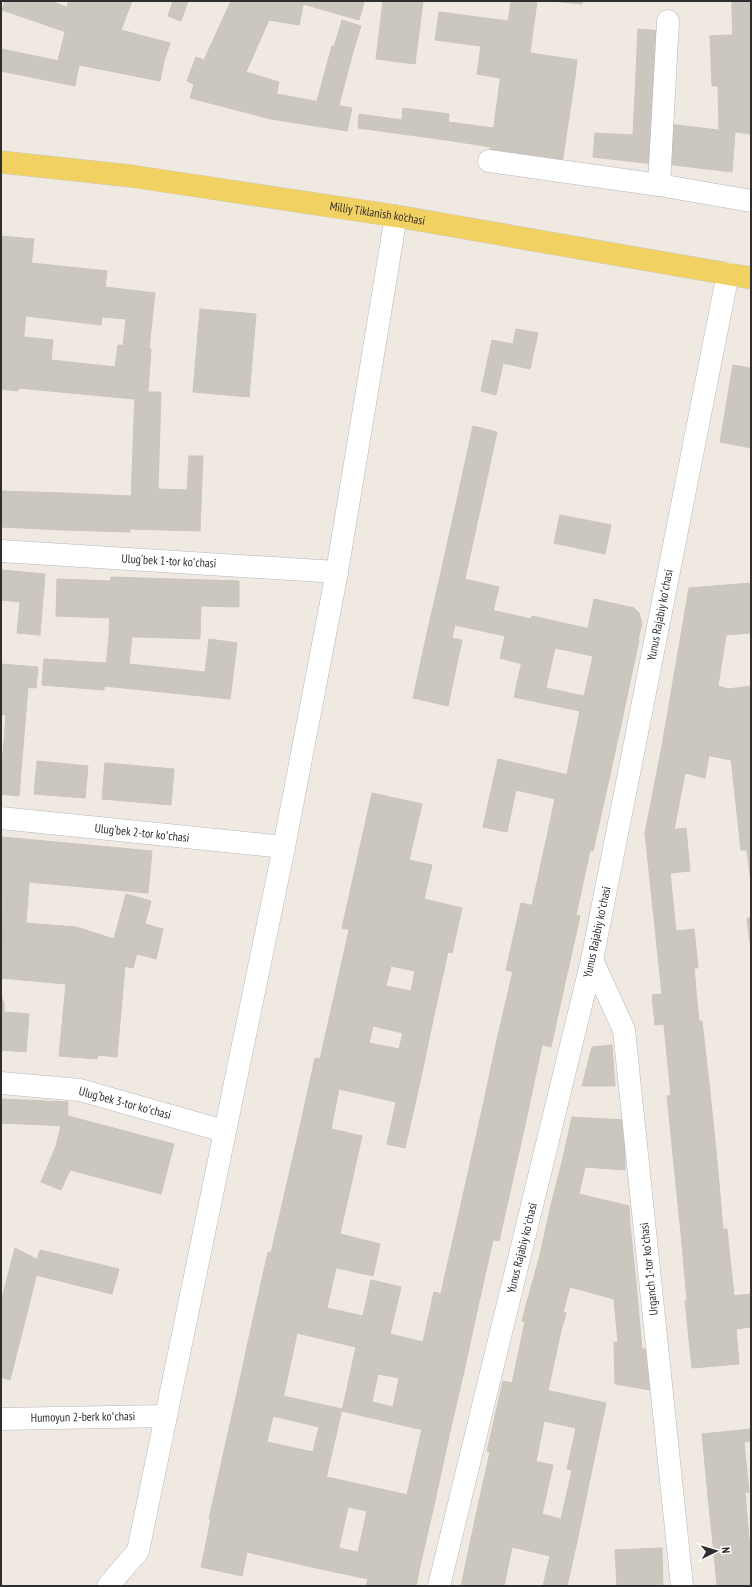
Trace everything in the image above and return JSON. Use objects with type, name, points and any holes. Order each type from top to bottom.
[{"type":"main road","name":"Milliy Tiklanish ko'chasi","points":[[1,162],[131,176],[396,216],[751,278]]},
{"type":"street","points":[[660,185],[668,21]]},
{"type":"street","points":[[489,161],[660,185],[751,200]]},
{"type":"street","points":[[119,1586],[138,1551],[284,847],[337,572],[396,216]]},
{"type":"street","name":"Yunus Rajabiy koʻchasi","points":[[439,1586],[592,960],[728,273]]},
{"type":"street","name":"Ulug‘bek 1-tor koʻchasi","points":[[1,551],[337,572]]},
{"type":"street","name":"Ulug‘bek 2-tor koʻchasi","points":[[1,818],[284,847]]},
{"type":"street","name":"Urganch 1-tor koʻchasi","points":[[592,960],[624,1030],[682,1586]]},
{"type":"street","name":"Ulug‘bek 3-tor koʻchasi","points":[[1,1084],[80,1090],[224,1131]]},
{"type":"street","name":"Humoyun 2-berk koʻchasi","points":[[1,1419],[165,1416]]},
{"type":"street","points":[[108,1586],[138,1551]]},
{"type":"building","points":[[5,1],[51,1],[71,9],[66,32],[2,10]]},
{"type":"building","points":[[69,1],[97,1],[91,16],[67,7]]},
{"type":"building","points":[[97,1],[132,1],[121,30],[170,43],[164,61],[85,42],[91,16]]},
{"type":"building","points":[[173,1],[188,1],[181,21],[168,16]]},
{"type":"building","points":[[231,1],[304,1],[299,25],[269,20],[246,72],[279,82],[271,119],[190,98],[194,84],[187,81],[196,57],[204,60]]},
{"type":"building","points":[[304,1],[358,1],[364,3],[359,20],[303,4]]},
{"type":"building","points":[[383,1],[423,1],[415,64],[376,59]]},
{"type":"building","points":[[511,1],[537,1],[530,53],[577,60],[575,77],[502,67]]},
{"type":"building","points":[[550,1],[583,1],[582,4]]},
{"type":"building","points":[[732,1],[751,1],[751,10],[732,10]]},
{"type":"building","points":[[71,9],[91,16],[79,65],[58,60]]},
{"type":"building","points":[[732,10],[751,10],[751,134],[735,132],[730,35],[733,35]]},
{"type":"building","points":[[439,12],[508,21],[500,78],[477,74],[481,46],[435,40]]},
{"type":"building","points":[[342,20],[361,26],[353,52],[334,47]]},
{"type":"building","points":[[638,29],[661,31],[653,164],[593,157],[595,133],[633,135]]},
{"type":"building","points":[[730,35],[735,132],[719,129],[718,86],[712,86],[710,36]]},
{"type":"building","points":[[85,42],[164,61],[160,81],[79,65]]},
{"type":"building","points":[[332,46],[353,52],[339,105],[317,101]]},
{"type":"building","points":[[1,49],[79,65],[75,86],[1,71]]},
{"type":"building","points":[[502,67],[575,77],[562,164],[490,154]]},
{"type":"building","points":[[277,94],[352,108],[347,131],[271,119]]},
{"type":"building","points":[[403,108],[449,114],[446,140],[358,128],[359,114],[402,120]]},
{"type":"building","points":[[448,122],[493,128],[491,147],[446,140]]},
{"type":"building","points":[[668,124],[735,132],[732,172],[666,164]]},
{"type":"building","points":[[1,236],[34,239],[18,391],[1,389]]},
{"type":"building","points":[[31,263],[107,271],[101,325],[26,316]]},
{"type":"building","points":[[105,287],[155,293],[149,349],[123,346],[126,319],[102,317]]},
{"type":"building","points":[[200,309],[256,314],[249,397],[193,392]]},
{"type":"building","points":[[516,329],[538,333],[530,369],[503,363],[496,395],[481,391],[492,340],[513,344]]},
{"type":"building","points":[[24,337],[53,340],[51,360],[115,367],[118,345],[151,349],[148,392],[135,392],[134,399],[18,388]]},
{"type":"building","points":[[733,365],[751,368],[751,448],[720,442]]},
{"type":"building","points":[[135,392],[161,392],[158,489],[187,490],[189,456],[203,456],[200,531],[130,529]]},
{"type":"building","points":[[473,426],[497,432],[482,501],[458,495]]},
{"type":"building","points":[[1,491],[64,493],[63,530],[1,527]]},
{"type":"building","points":[[64,493],[131,496],[130,532],[63,530]]},
{"type":"building","points":[[458,495],[482,501],[464,583],[440,577]]},
{"type":"building","points":[[560,515],[611,525],[605,554],[554,543]]},
{"type":"building","points":[[1,570],[45,574],[40,635],[17,633],[20,602],[1,600]]},
{"type":"building","points":[[111,577],[239,581],[239,607],[201,606],[200,639],[109,636]]},
{"type":"building","points":[[440,577],[464,583],[452,638],[427,633]]},
{"type":"building","points":[[57,579],[111,581],[110,618],[56,616]]},
{"type":"building","points":[[465,579],[499,587],[493,611],[460,603]]},
{"type":"building","points":[[751,583],[751,633],[726,635],[718,686],[728,689],[751,686],[751,709],[726,712],[731,760],[662,746],[689,588]]},
{"type":"building","points":[[594,599],[634,608],[639,613],[642,623],[638,640],[588,628]]},
{"type":"building","points":[[460,603],[531,619],[522,664],[500,658],[505,636],[455,625]]},
{"type":"building","points":[[532,616],[639,640],[622,720],[514,697]],"holes":[[[555,648],[593,656],[584,696],[546,688]]]},
{"type":"building","points":[[427,633],[462,640],[448,706],[413,698]]},
{"type":"building","points":[[109,636],[132,637],[129,664],[205,672],[209,639],[237,643],[230,699],[104,686]]},
{"type":"building","points":[[44,659],[106,663],[104,690],[42,685]]},
{"type":"building","points":[[1,664],[38,667],[36,688],[1,685]]},
{"type":"building","points":[[1,685],[28,687],[19,796],[1,794],[1,754],[3,754],[6,715],[1,714]]},
{"type":"building","points":[[751,709],[751,850],[741,850],[726,712]]},
{"type":"building","points":[[580,711],[622,720],[608,784],[567,774]]},
{"type":"building","points":[[662,746],[709,755],[705,778],[685,773],[674,830],[645,833]]},
{"type":"building","points":[[498,759],[608,784],[593,851],[546,841],[555,799],[516,790],[507,832],[483,827]]},
{"type":"building","points":[[37,761],[88,766],[85,798],[34,794]]},
{"type":"building","points":[[105,763],[174,769],[171,805],[102,799]]},
{"type":"building","points":[[372,793],[422,804],[409,860],[432,865],[424,899],[462,908],[452,953],[342,928]]},
{"type":"building","points":[[686,828],[690,871],[670,873],[676,931],[694,929],[698,968],[694,968],[696,990],[662,994],[645,833]]},
{"type":"building","points":[[1,837],[13,838],[3,946],[1,945]]},
{"type":"building","points":[[13,838],[152,851],[148,893],[29,882],[26,923],[76,927],[74,952],[3,946]]},
{"type":"building","points":[[546,841],[590,851],[576,915],[532,905]]},
{"type":"building","points":[[747,850],[751,850],[751,875],[750,875]]},
{"type":"building","points":[[126,894],[151,901],[133,968],[107,962],[107,955],[74,952],[76,927],[114,939]]},
{"type":"building","points":[[521,903],[580,916],[565,983],[506,970]]},
{"type":"building","points":[[747,918],[751,918],[751,943],[750,943]]},
{"type":"building","points":[[145,924],[163,929],[156,959],[137,954]]},
{"type":"building","points":[[349,930],[448,952],[433,1020],[334,997]],"holes":[[[391,966],[415,971],[411,991],[386,986]]]},
{"type":"building","points":[[1,945],[107,955],[97,1059],[59,1056],[66,984],[1,978]]},
{"type":"building","points":[[107,962],[125,966],[117,1057],[97,1055]]},
{"type":"building","points":[[513,971],[565,983],[551,1047],[498,1035]]},
{"type":"building","points":[[696,990],[699,1021],[655,1025],[652,995]]},
{"type":"building","points":[[1,996],[4,1003],[4,1012],[29,1014],[26,1052],[1,1050]]},
{"type":"building","points":[[334,997],[433,1020],[420,1082],[320,1059]],"holes":[[[373,1026],[403,1033],[399,1049],[369,1043]]]},
{"type":"building","points":[[702,1021],[710,1092],[671,1096],[664,1025]]},
{"type":"building","points":[[498,1035],[542,1045],[528,1111],[484,1101]]},
{"type":"building","points":[[612,1045],[615,1086],[582,1086],[592,1047]]},
{"type":"building","points":[[315,1058],[420,1082],[405,1148],[387,1144],[396,1102],[339,1089],[331,1129],[301,1122]]},
{"type":"building","points":[[710,1092],[717,1161],[674,1165],[667,1096]]},
{"type":"building","points":[[1,1099],[68,1102],[67,1126],[1,1123]]},
{"type":"building","points":[[484,1101],[528,1111],[514,1174],[470,1164]]},
{"type":"building","points":[[68,1116],[174,1144],[161,1194],[70,1170],[61,1190],[41,1182],[56,1146],[61,1126],[67,1126]]},
{"type":"building","points":[[572,1117],[625,1120],[625,1170],[585,1167],[562,1162]]},
{"type":"building","points":[[301,1122],[362,1136],[340,1234],[380,1244],[373,1276],[271,1253]]},
{"type":"building","points":[[717,1161],[723,1229],[681,1233],[674,1165]]},
{"type":"building","points":[[562,1162],[585,1167],[579,1194],[629,1206],[630,1224],[551,1205]]},
{"type":"building","points":[[470,1164],[514,1174],[499,1241],[455,1231]]},
{"type":"building","points":[[551,1205],[630,1224],[636,1282],[540,1255]]},
{"type":"building","points":[[727,1229],[734,1296],[687,1301],[681,1233]]},
{"type":"building","points":[[455,1231],[493,1240],[479,1302],[441,1293]]},
{"type":"building","points":[[15,1248],[40,1261],[10,1380],[1,1377],[1,1302]]},
{"type":"building","points":[[40,1250],[119,1269],[112,1294],[36,1275],[40,1261],[37,1260]]},
{"type":"building","points":[[268,1252],[336,1268],[327,1308],[363,1316],[356,1347],[297,1333],[295,1343],[250,1333]]},
{"type":"building","points":[[540,1255],[636,1282],[642,1349],[618,1343],[614,1299],[570,1287],[563,1312],[527,1302]]},
{"type":"building","points":[[371,1280],[401,1287],[390,1334],[423,1342],[434,1292],[479,1302],[464,1371],[356,1347]]},
{"type":"building","points":[[751,1294],[751,1327],[736,1329],[739,1364],[692,1368],[685,1301]]},
{"type":"building","points":[[527,1302],[566,1313],[561,1331],[522,1321]]},
{"type":"building","points":[[525,1322],[561,1331],[548,1391],[512,1383]]},
{"type":"building","points":[[250,1333],[295,1343],[284,1394],[239,1384]]},
{"type":"building","points":[[614,1342],[652,1351],[656,1391],[615,1384]]},
{"type":"building","points":[[356,1347],[464,1371],[449,1436],[342,1411]],"holes":[[[378,1374],[399,1378],[393,1407],[372,1402]]]},
{"type":"building","points":[[503,1381],[606,1403],[591,1474],[567,1469],[576,1428],[544,1421],[536,1462],[487,1451]]},
{"type":"building","points":[[239,1384],[284,1394],[283,1396],[342,1409],[327,1474],[224,1451]],"holes":[[[273,1416],[319,1427],[313,1452],[267,1442]]]},
{"type":"building","points":[[422,1429],[449,1436],[435,1501],[407,1495]]},
{"type":"building","points":[[751,1429],[751,1441],[744,1442],[749,1492],[708,1496],[702,1434]]},
{"type":"building","points":[[224,1451],[327,1474],[312,1542],[209,1519]]},
{"type":"building","points":[[490,1452],[553,1465],[542,1514],[561,1519],[572,1470],[591,1474],[578,1537],[476,1515]]},
{"type":"building","points":[[327,1477],[435,1501],[420,1566],[358,1552],[367,1511],[348,1507],[339,1548],[312,1542]]},
{"type":"building","points":[[745,1493],[751,1561],[715,1564],[708,1496]]},
{"type":"building","points":[[476,1515],[578,1537],[567,1586],[543,1586],[550,1556],[512,1547],[504,1586],[461,1586]]},
{"type":"building","points":[[211,1519],[312,1542],[307,1566],[247,1552],[242,1576],[201,1567]]},
{"type":"building","points":[[312,1542],[420,1566],[416,1586],[366,1586],[368,1579],[307,1566]]},
{"type":"building","points":[[662,1548],[663,1586],[617,1586],[615,1550]]},
{"type":"building","points":[[751,1561],[751,1586],[717,1586],[715,1564]]}]
